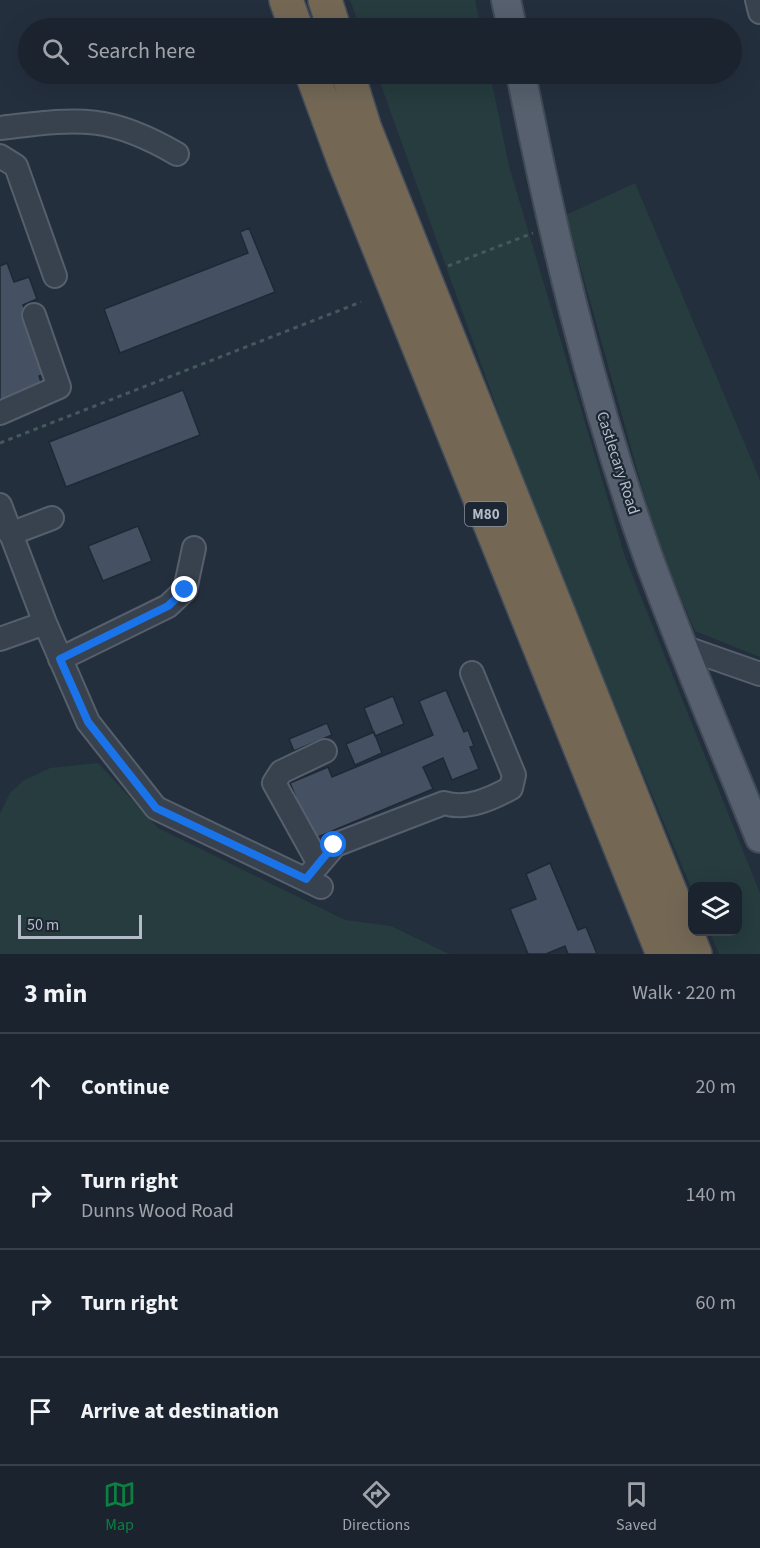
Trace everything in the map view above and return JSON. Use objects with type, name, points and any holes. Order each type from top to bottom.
[{"type":"highway","points":[[286,0],[292,18]]},
{"type":"highway","points":[[325,0],[331,18]]},
{"type":"highway","name":"M80","points":[[316,84],[344,161],[663,954]]},
{"type":"highway","name":"M80","points":[[351,84],[365,129],[694,954]]},
{"type":"main road","points":[[506,0],[510,18]]},
{"type":"main road","name":"Castlecary Road","points":[[523,84],[572,307],[603,417],[646,551],[760,838]]},
{"type":"street","points":[[757,0],[760,12]]},
{"type":"street","points":[[0,128],[63,120],[88,121],[114,125],[144,134],[177,154]]},
{"type":"street","points":[[0,156],[16,166],[55,276]]},
{"type":"street","points":[[0,413],[59,387],[34,315]]},
{"type":"street","points":[[0,505],[10,534],[9,560],[45,623],[88,722],[156,808],[315,877]]},
{"type":"street","points":[[10,534],[52,518]]},
{"type":"street","points":[[60,659],[168,606],[185,590],[194,549]]},
{"type":"street","points":[[0,639],[45,623]]},
{"type":"street","points":[[683,647],[760,674]]},
{"type":"street","points":[[315,877],[334,845],[444,803],[455,806],[491,799],[511,788],[514,775],[472,673]]},
{"type":"street","points":[[315,877],[274,783],[281,772],[325,751]]},
{"type":"path","points":[[448,266],[553,225]]},
{"type":"path","points":[[0,443],[361,302]]},
{"type":"green space","points":[[350,0],[475,0],[479,18],[356,18]]},
{"type":"green space","points":[[381,84],[492,84],[509,166],[625,557],[760,893],[760,954],[719,954],[712,936],[742,936],[742,882],[689,882],[537,520]]},
{"type":"green space","points":[[635,183],[760,480],[760,657],[695,631],[658,544],[566,215]]},
{"type":"green space","points":[[98,763],[158,828],[345,920],[391,926],[449,954],[0,954],[0,814],[10,793],[23,781],[50,768]]},
{"type":"building","points":[[249,228],[275,292],[120,353],[104,309],[248,253],[240,232]]},
{"type":"building","points":[[7,263],[14,282],[29,277],[37,299],[23,305],[49,373],[39,376],[42,385],[0,401],[0,266]]},
{"type":"building","points":[[183,390],[200,435],[66,487],[49,442]]},
{"type":"building","points":[[138,526],[152,561],[103,581],[88,546]]},
{"type":"building","points":[[446,690],[464,732],[468,730],[474,746],[470,747],[479,769],[452,780],[443,758],[423,767],[433,789],[313,839],[290,783],[328,767],[332,777],[433,735],[419,701]]},
{"type":"building","points":[[393,696],[404,724],[375,736],[364,708]]},
{"type":"building","points":[[327,723],[332,735],[294,751],[289,739]]},
{"type":"building","points":[[374,732],[382,753],[355,765],[346,744]]},
{"type":"building","points":[[550,863],[578,930],[586,927],[597,954],[568,954],[565,946],[546,954],[528,954],[510,909],[536,899],[526,874]]},
{"type":"route","points":[[185,590],[168,606],[60,659],[88,722],[156,808],[306,879],[334,845]]}]
